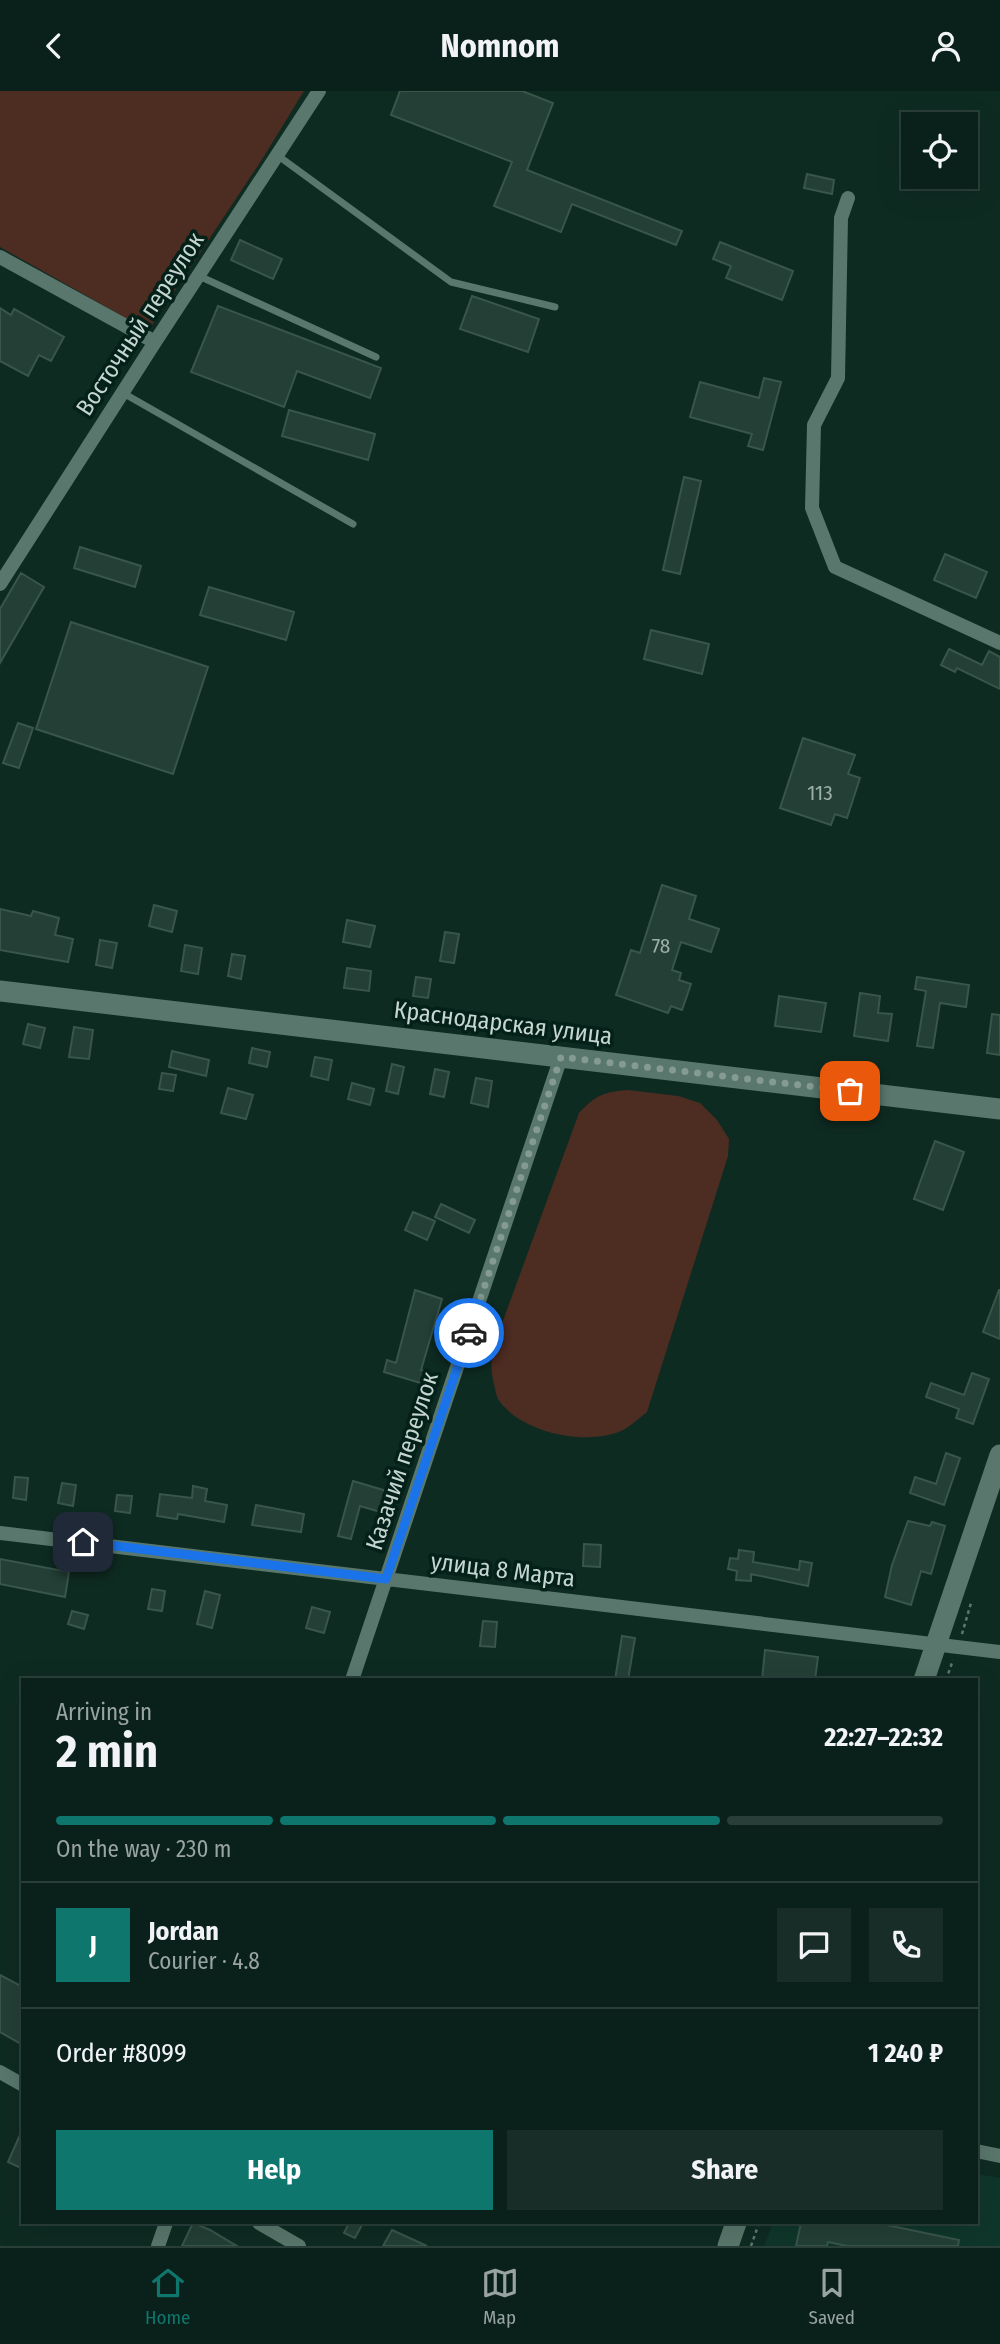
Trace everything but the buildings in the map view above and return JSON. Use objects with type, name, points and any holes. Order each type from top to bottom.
[{"type":"street","name":"Восточный переулок","points":[[0,584],[4,568],[319,91]]},
{"type":"street","points":[[848,198],[841,218],[838,378],[814,425],[812,507],[835,567],[1000,643]]},
{"type":"street","points":[[0,257],[155,342]]},
{"type":"street","name":"Краснодарская улица","points":[[0,991],[1000,1109]]},
{"type":"street","name":"Казачий переулок","points":[[353,1678],[561,1057]]},
{"type":"street","points":[[925,1678],[1000,1455]]},
{"type":"street","name":"улица 8 Марта","points":[[0,1532],[1000,1651]]},
{"type":"street","points":[[0,2072],[21,2084]]},
{"type":"street","points":[[978,2151],[1000,2156]]},
{"type":"street","points":[[158,2246],[166,2224]]},
{"type":"street","points":[[261,2224],[299,2246]]},
{"type":"street","points":[[728,2246],[736,2224]]},
{"type":"lane","points":[[277,155],[451,282],[555,307]]},
{"type":"lane","points":[[198,276],[376,357]]},
{"type":"lane","points":[[122,392],[353,524]]},
{"type":"path","points":[[947,1678],[973,1597]]},
{"type":"path","points":[[751,2246],[759,2224]]},
{"type":"shaded area","points":[[0,91],[304,91],[152,325],[140,326],[0,247]]},
{"type":"shaded area","points":[[628,1090],[678,1096],[700,1103],[717,1120],[729,1139],[728,1156],[647,1412],[621,1431],[606,1435],[590,1437],[555,1433],[522,1420],[508,1411],[498,1399],[491,1365],[493,1355],[497,1337],[579,1113],[601,1095]]},
{"type":"shaded area","points":[[978,2174],[1000,2178],[1000,2246],[764,2246],[773,2224],[978,2224]]},
{"type":"way so far","points":[[469,1333],[561,1057],[850,1091]]},
{"type":"route","points":[[83,1542],[386,1579],[469,1333]]}]
